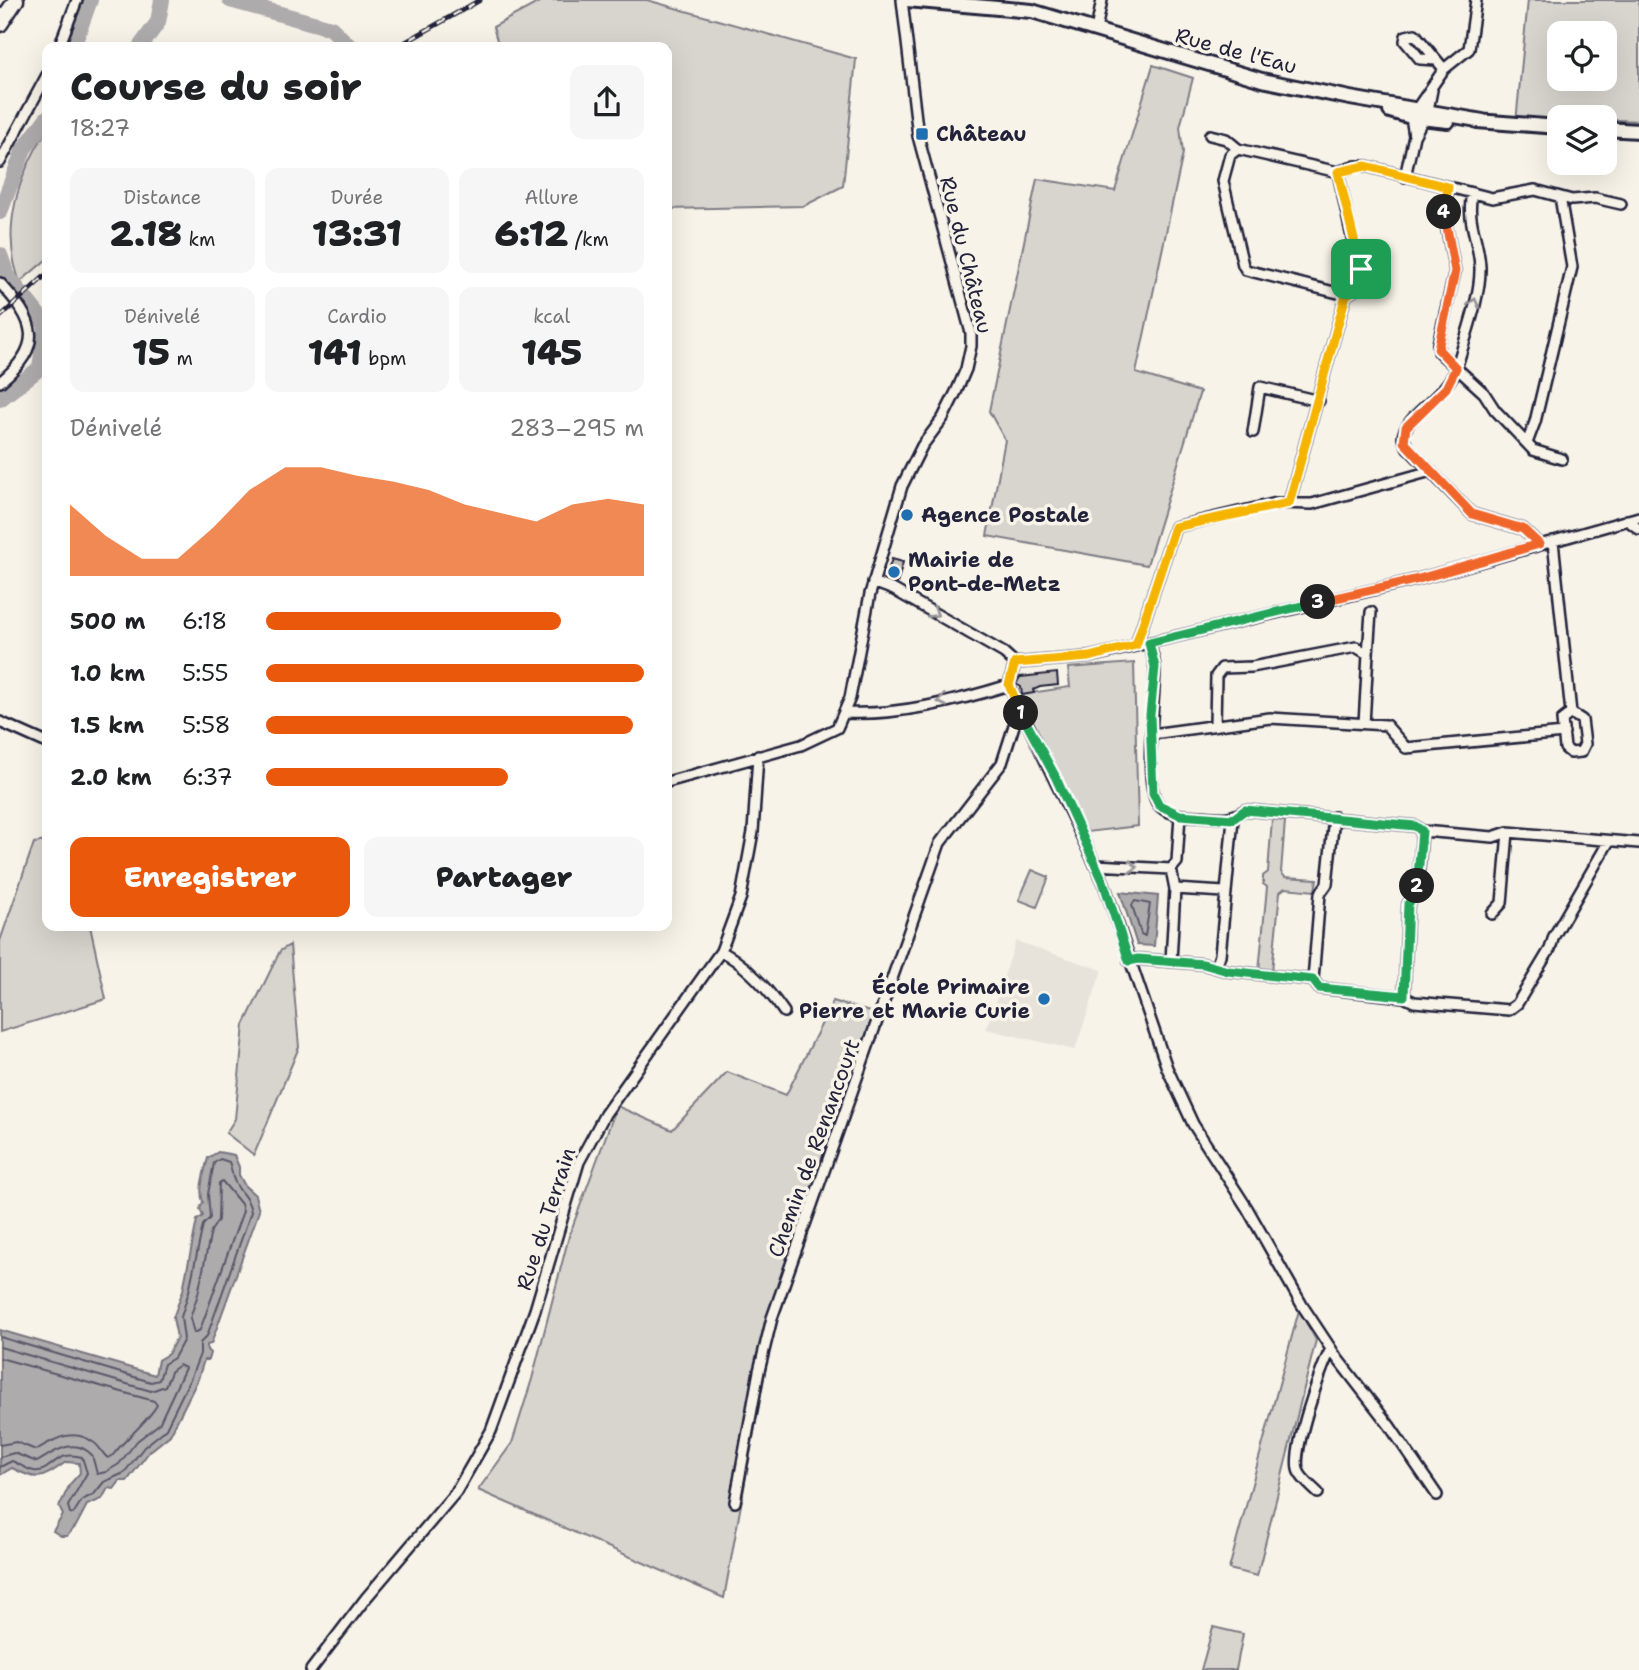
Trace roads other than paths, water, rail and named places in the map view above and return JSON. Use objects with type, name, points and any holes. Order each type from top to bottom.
[{"type":"main road","points":[[0,24],[16,0]]},
{"type":"street","points":[[61,42],[76,0]]},
{"type":"street","name":"Rue de l'Eau","points":[[905,0],[1010,4],[1232,72],[1350,99],[1420,114],[1547,126]]},
{"type":"street","name":"Rue du Château","points":[[845,713],[873,582],[902,486],[922,446],[943,418],[957,390],[966,369],[971,346],[971,334],[918,135],[905,0]]},
{"type":"street","points":[[1096,30],[1102,0]]},
{"type":"street","points":[[1405,177],[1420,114],[1432,88],[1444,69],[1469,49],[1476,0]]},
{"type":"street","points":[[1436,60],[1444,69]]},
{"type":"street","points":[[0,162],[42,84]]},
{"type":"street","points":[[1617,130],[1639,131]]},
{"type":"street","points":[[1210,135],[1226,139],[1238,149],[1338,172],[1362,166],[1498,197],[1535,190],[1579,201],[1595,198],[1621,204]]},
{"type":"street","points":[[1238,149],[1230,155],[1223,181],[1246,270],[1346,295]]},
{"type":"street","points":[[1289,503],[1346,295],[1356,289],[1361,269],[1338,172]]},
{"type":"street","points":[[1448,187],[1444,218],[1455,271],[1438,349],[1537,452],[1562,459]]},
{"type":"street","points":[[1472,193],[1469,219],[1480,274],[1456,368],[1446,388],[1404,430],[1408,448],[1472,514],[1523,529],[1539,544]]},
{"type":"street","points":[[1527,443],[1535,422],[1572,267],[1560,197]]},
{"type":"street","points":[[0,283],[23,309],[29,321],[31,338],[29,350],[20,365],[0,382]]},
{"type":"street","points":[[1253,432],[1260,387],[1319,401]]},
{"type":"street","points":[[1136,645],[1175,527],[1289,503],[1312,504],[1431,471]]},
{"type":"street","points":[[873,582],[915,602],[1004,653],[1015,663],[1089,657],[1419,579],[1639,517]]},
{"type":"street","points":[[1627,520],[1639,529]]},
{"type":"street","points":[[1553,541],[1571,713]]},
{"type":"street","points":[[1364,724],[1371,612]]},
{"type":"street","points":[[1149,643],[1155,667],[1150,715],[1153,734],[1153,793],[1159,805],[1180,815],[1233,819],[1245,810],[1334,817],[1415,826],[1422,831],[1493,837],[1508,832],[1639,843]]},
{"type":"street","points":[[1215,726],[1216,676],[1222,668],[1252,667],[1356,648],[1368,654]]},
{"type":"street","points":[[1015,663],[1009,685],[1019,710],[1055,776],[1103,881],[1167,1068],[1193,1124],[1247,1208],[1302,1305],[1437,1495]]},
{"type":"street","points":[[672,781],[830,733],[837,728],[845,713],[873,714],[985,693],[1009,685]]},
{"type":"street","name":"Chemin de Renancourt","points":[[734,1502],[772,1318],[940,843],[1002,763],[1019,710]]},
{"type":"street","points":[[1571,713],[1582,720],[1585,744],[1581,752],[1572,753],[1565,748],[1562,720],[1571,713]]},
{"type":"street","points":[[1153,734],[1270,718],[1386,725],[1406,748],[1563,733]]},
{"type":"street","points":[[0,722],[42,741]]},
{"type":"street","name":"Rue du Terrain","points":[[310,1670],[366,1598],[456,1492],[491,1431],[534,1310],[579,1162],[605,1114],[721,951],[741,897],[754,832],[758,756]]},
{"type":"street","points":[[1171,869],[1177,862],[1180,815]]},
{"type":"street","points":[[1334,817],[1327,884],[1320,894],[1313,980],[1319,988],[1404,996],[1414,1002],[1509,1010],[1517,1004],[1609,841]]},
{"type":"street","points":[[1216,967],[1220,955],[1233,819]]},
{"type":"street","points":[[1404,996],[1408,904],[1417,893],[1422,831]]},
{"type":"street","points":[[1492,914],[1502,903],[1508,832]]},
{"type":"street","points":[[1095,865],[1171,869]]},
{"type":"street","points":[[1171,869],[1175,889],[1171,961]]},
{"type":"street","points":[[1175,889],[1224,892]]},
{"type":"street","points":[[721,951],[755,978],[784,1012]]},
{"type":"street","points":[[1129,961],[1171,961],[1228,971],[1313,980]]},
{"type":"street","points":[[1318,1493],[1298,1472],[1297,1453],[1323,1363],[1331,1349]]},
{"type":"water","points":[[1120,892],[1158,896],[1154,946],[1137,945]]},
{"type":"water","points":[[218,1152],[234,1155],[239,1175],[245,1186],[255,1195],[259,1211],[211,1344],[207,1345],[210,1353],[208,1360],[204,1360],[198,1379],[170,1435],[149,1452],[127,1481],[120,1481],[114,1489],[108,1488],[102,1499],[87,1505],[76,1526],[67,1536],[61,1536],[53,1531],[63,1515],[59,1507],[70,1484],[80,1473],[79,1463],[66,1462],[40,1477],[12,1468],[0,1475],[0,1330],[155,1375],[158,1360],[168,1354],[177,1337],[173,1318],[183,1290],[197,1220],[203,1216],[200,1209],[203,1202],[202,1180],[208,1158]]},
{"type":"waterway","points":[[75,42],[90,0]]},
{"type":"waterway","points":[[144,42],[158,22],[162,0]]},
{"type":"waterway","points":[[230,0],[331,28],[345,42]]},
{"type":"waterway","points":[[0,212],[24,149],[42,125]]},
{"type":"waterway","points":[[0,255],[7,275],[42,320]]},
{"type":"waterway","points":[[0,399],[40,368],[42,354]]},
{"type":"railway","points":[[406,42],[480,0]]},
{"type":"railway","points":[[0,317],[42,279]]},
{"type":"place","name":"Château","points":[[922,134]]},
{"type":"place","name":"Agence Postale","points":[[907,515]]},
{"type":"place","name":"Mairie de Pont-de-Metz","points":[[894,572]]},
{"type":"place","name":"École Primaire Pierre et Marie Curie","points":[[1044,999]]}]
